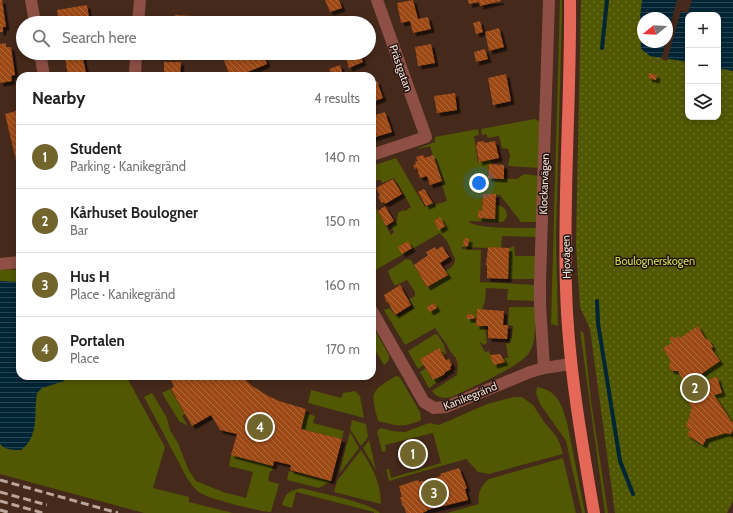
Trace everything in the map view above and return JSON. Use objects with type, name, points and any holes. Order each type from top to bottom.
[{"type":"main road","name":"Hjovägen","points":[[570,0],[565,244],[566,290],[571,364],[594,513]]},
{"type":"street","points":[[31,0],[34,16]]},
{"type":"street","points":[[139,16],[140,0]]},
{"type":"street","name":"Prästgatan","points":[[376,154],[426,137],[377,0]]},
{"type":"street","name":"Klockarvägen","points":[[544,368],[540,297],[549,0]]},
{"type":"street","points":[[41,60],[43,72]]},
{"type":"street","points":[[135,72],[136,60]]},
{"type":"street","points":[[0,264],[16,262]]},
{"type":"street","name":"Kanikegränd","points":[[376,318],[424,402],[434,408],[446,407],[502,382],[530,372],[544,368],[571,364]]},
{"type":"green space","points":[[560,0],[562,0],[562,12],[556,237],[558,326],[551,324]]},
{"type":"green space","name":"Boulognerskogen","points":[[581,0],[733,0],[733,501],[727,513],[615,513],[590,329],[580,307],[576,245]]},
{"type":"green space","points":[[534,119],[540,122],[539,168],[508,166],[510,156],[508,149],[502,148],[499,136],[488,138],[486,134],[482,135],[481,129]]},
{"type":"green space","points":[[478,129],[479,135],[474,136],[478,162],[491,160],[492,164],[489,164],[488,178],[517,179],[524,174],[539,176],[537,222],[521,222],[500,195],[483,194],[481,219],[495,219],[496,205],[504,208],[507,217],[503,222],[469,222],[491,227],[537,228],[537,237],[502,236],[501,248],[462,247],[462,249],[481,250],[480,282],[536,285],[535,301],[507,300],[508,289],[486,288],[485,301],[482,310],[477,310],[476,325],[485,326],[487,343],[483,345],[481,342],[480,343],[485,352],[489,351],[494,365],[504,362],[503,358],[508,358],[506,343],[509,344],[510,338],[512,338],[513,326],[508,325],[510,307],[535,307],[535,324],[532,348],[524,359],[516,365],[452,397],[446,398],[438,397],[432,391],[457,375],[458,365],[456,358],[447,345],[435,328],[405,345],[384,310],[390,308],[396,317],[414,308],[409,299],[415,296],[415,292],[407,280],[395,286],[388,271],[406,259],[411,260],[427,287],[448,275],[445,271],[452,266],[455,259],[447,241],[440,233],[376,270],[376,208],[391,235],[394,232],[391,226],[397,221],[398,213],[411,207],[394,178],[383,183],[380,180],[376,181],[376,165],[396,158],[425,207],[433,203],[434,205],[447,201],[430,146],[419,149],[435,142],[435,137]]},
{"type":"green space","points":[[514,246],[515,256],[536,256],[536,279],[508,279],[509,248]]},
{"type":"green space","points":[[0,269],[16,270],[16,380],[128,380],[165,447],[153,488],[189,497],[189,502],[233,513],[144,513],[0,474]]},
{"type":"green space","points":[[580,331],[583,332],[584,335],[591,401],[608,513],[605,513]]},
{"type":"green space","points":[[376,332],[389,355],[388,361],[384,365],[376,352]]},
{"type":"green space","points":[[435,334],[438,335],[444,345],[446,353],[444,356],[439,348],[420,359],[424,365],[418,369],[408,351]]},
{"type":"green space","points":[[426,368],[432,380],[440,376],[442,379],[429,388],[420,372]]},
{"type":"green space","points":[[396,376],[401,379],[420,412],[420,421],[399,426],[378,421],[374,404],[374,394],[381,386]]},
{"type":"green space","points":[[537,387],[550,391],[558,399],[563,409],[567,422],[585,513],[582,513],[566,441],[540,404],[536,393]]},
{"type":"green space","points":[[170,389],[185,414],[182,416],[188,426],[179,421],[162,393]]},
{"type":"green space","points":[[311,390],[341,398],[343,393],[355,391],[360,396],[364,418],[308,403]]},
{"type":"green space","points":[[152,393],[167,418],[170,430],[178,443],[188,469],[196,481],[223,492],[246,498],[253,472],[229,466],[231,455],[273,466],[272,471],[270,471],[268,481],[279,484],[271,512],[247,508],[215,499],[202,494],[195,489],[187,478],[144,397]]},
{"type":"green space","points":[[514,397],[522,397],[533,405],[556,436],[563,454],[489,474],[478,472],[466,459],[389,481],[386,469],[389,469],[391,478],[441,463],[433,433],[385,445],[386,451],[382,452],[377,431],[381,428],[405,432],[429,423],[439,425],[487,404]]},
{"type":"green space","points":[[305,413],[315,416],[313,423],[344,431],[342,439],[301,429]]},
{"type":"green space","points":[[352,420],[366,424],[368,437],[361,446],[350,429]]},
{"type":"green space","points":[[350,432],[359,448],[339,474]]},
{"type":"green space","points":[[369,440],[376,470],[363,448]]},
{"type":"green space","points":[[361,450],[375,475],[379,488],[381,504],[334,492],[337,481]]},
{"type":"green space","points":[[563,458],[576,513],[447,513],[479,504],[480,490],[489,479]]},
{"type":"green space","points":[[289,471],[331,481],[319,488],[287,480]]},
{"type":"green space","points":[[301,488],[366,505],[380,513],[374,513],[296,492],[292,508],[282,505],[288,493]]},
{"type":"water","points":[[642,0],[733,0],[733,71],[721,69],[721,12],[685,12],[685,62],[650,56],[641,49],[673,48],[673,12],[641,12]]},
{"type":"water","points":[[0,281],[16,282],[16,380],[65,380],[42,388],[37,393],[34,429],[30,440],[21,450],[7,449],[0,444]]},
{"type":"pier","points":[[677,0],[692,0],[688,12],[681,11],[673,40],[673,15]]},
{"type":"pier","points":[[664,48],[671,48],[667,61],[661,59]]},
{"type":"building","points":[[0,0],[2,0],[6,27],[3,27],[3,32],[0,32]]},
{"type":"building","points":[[325,0],[339,0],[342,8],[330,12]]},
{"type":"building","points":[[413,0],[418,19],[428,17],[431,29],[413,33],[410,21],[401,23],[397,3]]},
{"type":"building","points":[[468,0],[501,1],[480,6],[479,2],[469,4]]},
{"type":"building","points":[[87,5],[89,16],[58,16],[57,10]]},
{"type":"building","points":[[480,21],[483,32],[476,34],[473,23]]},
{"type":"building","points":[[499,28],[504,47],[489,51],[485,32]]},
{"type":"building","points":[[6,43],[6,47],[11,47],[15,75],[11,76],[12,81],[0,83],[0,44]]},
{"type":"building","points":[[431,44],[435,63],[418,66],[415,47]]},
{"type":"building","points":[[485,49],[488,59],[476,62],[474,52]]},
{"type":"building","points":[[65,60],[83,60],[86,72],[67,72]]},
{"type":"building","points":[[224,60],[266,60],[267,64],[248,72],[228,72]]},
{"type":"building","points":[[346,60],[362,60],[363,62],[349,68]]},
{"type":"building","points":[[164,62],[181,62],[180,72],[164,72]]},
{"type":"building","points":[[340,65],[342,72],[330,72],[329,69]]},
{"type":"building","points":[[649,73],[657,75],[656,80],[648,78]]},
{"type":"building","points":[[506,74],[511,101],[493,105],[488,78]]},
{"type":"building","points":[[376,81],[383,98],[376,101]]},
{"type":"building","points":[[455,93],[457,110],[437,113],[434,96]]},
{"type":"building","points":[[16,111],[16,160],[5,114]]},
{"type":"building","points":[[385,112],[392,132],[376,137],[376,115]]},
{"type":"building","points":[[484,141],[484,143],[495,141],[499,158],[479,162],[476,145],[477,142]]},
{"type":"building","points":[[423,155],[425,158],[433,155],[442,181],[430,185],[427,176],[420,178],[417,168],[415,169],[413,165],[416,164],[415,161],[418,161],[416,157]]},
{"type":"building","points":[[489,164],[504,165],[504,179],[488,178]]},
{"type":"building","points":[[393,179],[402,194],[385,204],[384,202],[382,203],[378,197],[380,195],[376,188]]},
{"type":"building","points":[[424,189],[433,203],[426,206],[418,192]]},
{"type":"building","points":[[483,194],[496,194],[495,219],[478,218],[478,210],[482,211]]},
{"type":"building","points":[[385,206],[394,221],[386,226],[378,211]]},
{"type":"building","points":[[440,217],[445,226],[439,230],[434,221]]},
{"type":"building","points":[[464,238],[469,239],[468,246],[463,246]]},
{"type":"building","points":[[408,241],[412,248],[402,254],[398,247]]},
{"type":"building","points":[[442,246],[449,257],[440,263],[448,275],[427,287],[414,265],[428,255],[426,252],[435,247],[436,250]]},
{"type":"building","points":[[488,247],[509,248],[508,279],[487,278],[486,265]]},
{"type":"building","points":[[400,285],[411,305],[395,315],[388,302],[387,303],[384,295]]},
{"type":"building","points":[[434,303],[437,308],[430,312],[427,307]]},
{"type":"building","points":[[477,309],[504,311],[503,325],[508,325],[507,339],[488,338],[488,326],[476,326]]},
{"type":"building","points":[[467,314],[474,315],[474,319],[467,319]]},
{"type":"building","points":[[698,326],[706,340],[708,339],[713,347],[711,348],[720,361],[701,374],[705,381],[717,377],[722,393],[714,395],[733,422],[731,434],[726,433],[706,439],[703,445],[687,435],[690,429],[686,427],[692,408],[679,387],[685,383],[678,371],[673,371],[670,369],[669,365],[671,361],[663,348],[672,343],[669,338],[672,336],[674,339],[678,336],[680,338]]},
{"type":"building","points":[[439,348],[446,360],[449,359],[452,365],[450,367],[451,369],[444,373],[445,374],[433,380],[420,359]]},
{"type":"building","points":[[500,354],[505,362],[494,365],[490,355]]},
{"type":"building","points":[[171,380],[245,380],[270,397],[306,409],[301,429],[342,439],[331,481],[290,470],[291,465],[274,461],[273,466],[231,455],[237,434],[220,430],[211,415],[192,426],[171,389],[174,386]]},
{"type":"building","points":[[459,468],[467,488],[465,489],[468,500],[427,510],[422,513],[406,513],[400,497],[402,497],[399,486],[418,480],[419,482],[441,476],[440,474]]},
{"type":"waterway","points":[[602,48],[607,0]]},
{"type":"waterway","points":[[597,301],[598,323],[620,461],[633,494]]},
{"type":"railway","points":[[0,480],[118,513]]},
{"type":"railway","points":[[0,492],[47,505]]},
{"type":"railway","points":[[0,501],[43,513]]},
{"type":"railway","points":[[0,510],[10,513]]},
{"type":"place","name":"Kårhuset Boulogner","points":[[695,388]]},
{"type":"place","name":"Portalen","points":[[260,427]]},
{"type":"place","name":"Student","points":[[413,454]]},
{"type":"place","name":"Hus H","points":[[434,493]]}]
